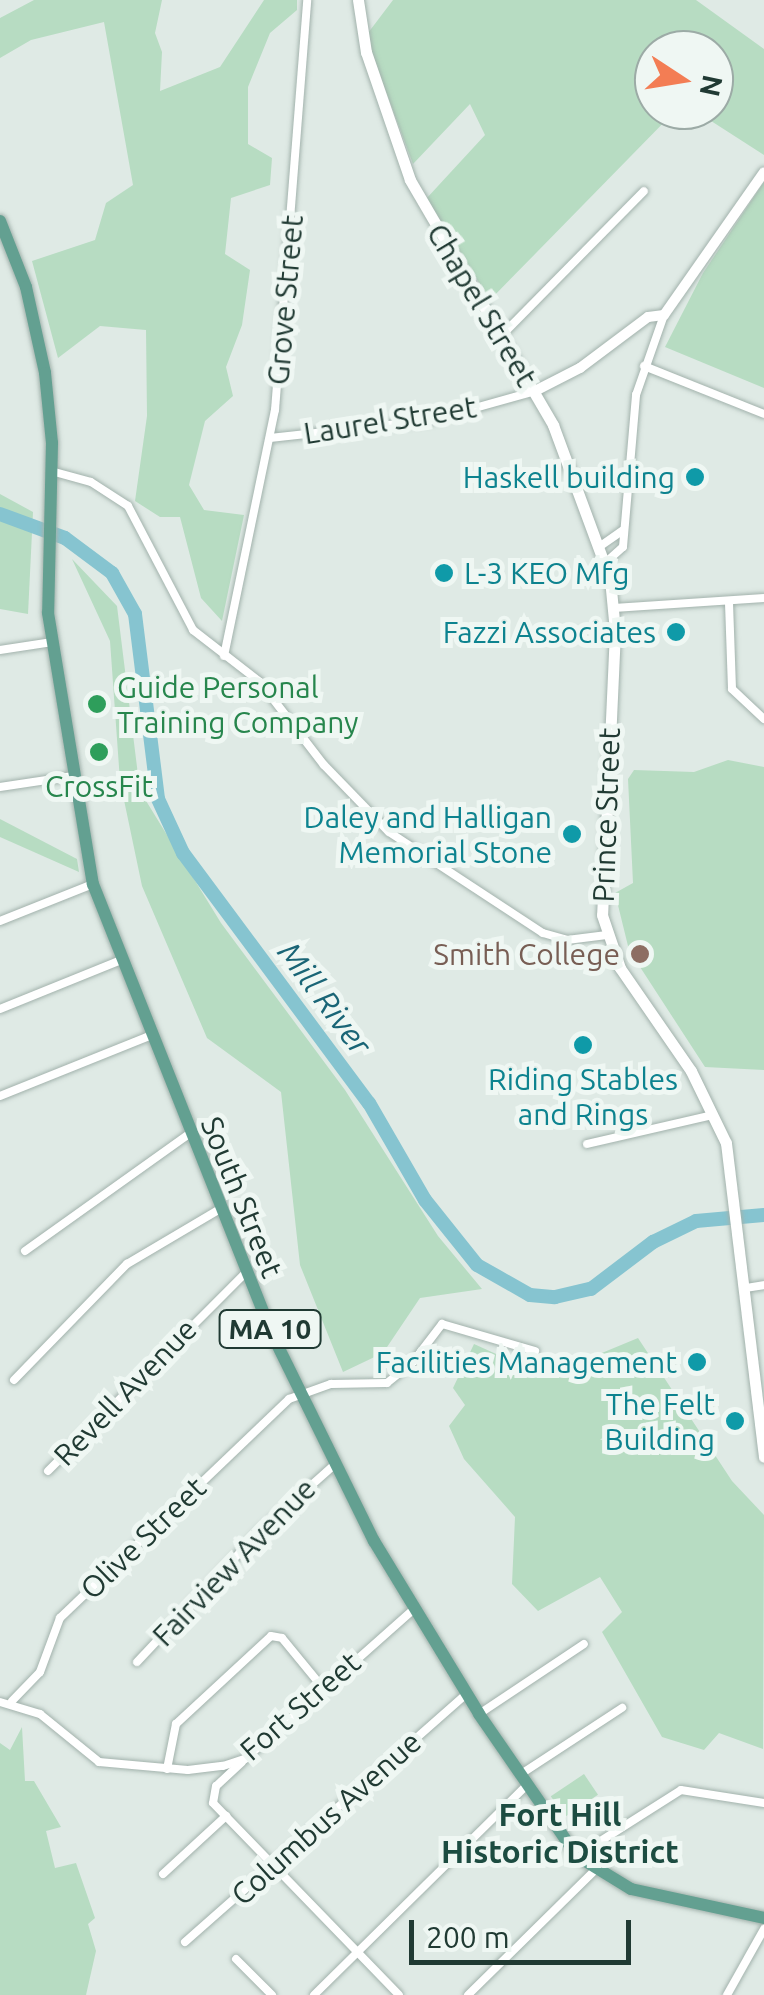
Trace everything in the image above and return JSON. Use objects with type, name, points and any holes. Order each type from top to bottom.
[{"type":"main road","name":"Chapel Street","points":[[358,0],[362,41],[410,180],[535,391],[600,546],[614,608]]},
{"type":"main road","name":"MA 10","points":[[0,221],[38,335],[52,470]]},
{"type":"main road","name":"South Street","points":[[52,470],[45,556],[52,642],[93,884],[119,962],[246,1272],[334,1465],[466,1694],[578,1856],[594,1871],[642,1892],[764,1918]]},
{"type":"main road","name":"Prince Street","points":[[614,608],[600,873],[606,935],[648,1010],[715,1114]]},
{"type":"main road","points":[[715,1114],[734,1198],[764,1457]]},
{"type":"street","name":"Grove Street","points":[[224,656],[270,438],[307,0]]},
{"type":"street","points":[[605,563],[619,555],[644,366],[664,315],[764,172]]},
{"type":"street","points":[[502,335],[644,191]]},
{"type":"street","name":"Laurel Street","points":[[270,438],[432,420],[535,391],[648,317],[664,315]]},
{"type":"street","points":[[644,366],[764,414]]},
{"type":"street","points":[[52,470],[91,482],[128,506],[152,542],[184,618],[224,656],[260,682],[342,786],[410,849],[543,933],[567,940],[606,935]]},
{"type":"street","points":[[600,546],[622,530]]},
{"type":"street","points":[[614,608],[764,598]]},
{"type":"street","points":[[728,603],[732,689],[764,719]]},
{"type":"street","points":[[0,650],[52,642]]},
{"type":"street","points":[[0,787],[73,776]]},
{"type":"street","points":[[0,921],[93,884]]},
{"type":"street","points":[[0,1009],[119,962]]},
{"type":"street","points":[[0,1096],[149,1036]]},
{"type":"street","points":[[587,1144],[704,1122],[715,1114]]},
{"type":"street","points":[[26,1251],[189,1134]]},
{"type":"street","points":[[14,1380],[127,1264],[220,1209]]},
{"type":"street","name":"Revell Avenue","points":[[48,1471],[246,1272]]},
{"type":"street","points":[[746,1288],[764,1285]]},
{"type":"street","points":[[300,1395],[331,1384],[386,1383],[406,1369],[442,1324],[536,1351]]},
{"type":"street","name":"Olive Street","points":[[12,1701],[40,1672],[60,1618],[270,1414],[300,1395]]},
{"type":"street","name":"Fairview Avenue","points":[[137,1662],[334,1465]]},
{"type":"street","name":"Fort Street","points":[[12,1701],[47,1720],[91,1759],[167,1770],[206,1769],[246,1759],[414,1608]]},
{"type":"street","points":[[167,1770],[176,1724],[271,1636],[282,1638],[322,1688]]},
{"type":"street","points":[[479,1714],[584,1644]]},
{"type":"street","name":"Columbus Avenue","points":[[185,1942],[466,1694]]},
{"type":"street","points":[[0,1702],[12,1701]]},
{"type":"street","points":[[314,1995],[522,1780],[622,1708]]},
{"type":"street","points":[[246,1759],[214,1791],[214,1802],[399,1995]]},
{"type":"street","points":[[578,1856],[681,1790],[764,1802]]},
{"type":"street","points":[[163,1874],[226,1816]]},
{"type":"street","points":[[468,1995],[594,1871]]},
{"type":"street","points":[[727,1995],[764,1929]]},
{"type":"street","points":[[236,1959],[272,1995]]},
{"type":"green space","points":[[34,0],[162,0],[155,33],[162,52],[160,91],[220,67],[264,0],[297,0],[297,10],[270,33],[248,87],[248,144],[272,158],[270,185],[231,198],[225,254],[250,270],[242,325],[226,367],[233,396],[205,421],[189,485],[204,510],[244,515],[222,621],[201,598],[180,517],[160,517],[135,501],[147,416],[146,330],[100,326],[58,358],[32,261],[95,240],[106,203],[133,185],[104,22],[31,40],[0,58],[0,18]]},
{"type":"green space","points":[[393,0],[696,0],[764,49],[764,155],[725,130],[734,130],[734,30],[634,30],[634,130],[656,130],[490,300],[426,199],[485,135],[470,104],[413,164],[369,46],[368,33]]},
{"type":"green space","points":[[764,182],[764,388],[665,347],[703,273]]},
{"type":"green space","points":[[0,494],[33,512],[28,614],[0,609]]},
{"type":"green space","points":[[72,559],[117,606],[140,791],[221,923],[345,1090],[438,1236],[482,1289],[420,1298],[383,1353],[343,1372],[300,1265],[281,1092],[207,1038],[142,886],[120,781],[110,641]]},
{"type":"green space","points":[[728,760],[764,767],[764,1070],[705,1067],[629,950],[615,893],[633,883],[628,779],[634,770],[694,772]]},
{"type":"green space","points":[[0,819],[77,859],[79,872],[0,837]]},
{"type":"green space","points":[[638,1338],[732,1481],[764,1515],[763,1749],[719,1733],[704,1750],[662,1737],[602,1632],[622,1612],[600,1577],[538,1611],[512,1584],[515,1517],[464,1459],[449,1426],[465,1405],[453,1388],[474,1344],[505,1358],[568,1367]]},
{"type":"green space","points":[[22,1727],[25,1781],[34,1781],[61,1827],[46,1831],[55,1868],[76,1863],[95,1918],[88,1924],[96,1951],[86,1995],[0,1995],[0,1743],[10,1750]]},
{"type":"green space","points":[[584,1774],[598,1795],[565,1817],[551,1796]]},
{"type":"waterway","name":"Mill River","points":[[0,514],[65,538],[112,573],[135,614],[158,799],[183,853],[369,1103],[425,1200],[477,1265],[530,1295],[555,1297],[591,1289],[653,1242],[696,1221],[764,1215]]},
{"type":"place","name":"Haskell building","points":[[695,477]]},
{"type":"place","name":"L-3 KEO Mfg","points":[[444,573]]},
{"type":"place","name":"Fazzi Associates","points":[[676,632]]},
{"type":"place","name":"Guide Personal Training Company","points":[[97,704]]},
{"type":"place","name":"CrossFit","points":[[99,752]]},
{"type":"place","name":"Daley and Halligan Memorial Stone","points":[[572,834]]},
{"type":"place","name":"Smith College","points":[[640,954]]},
{"type":"place","name":"Riding Stables and Rings","points":[[583,1045]]},
{"type":"place","name":"Facilities Management","points":[[697,1362]]},
{"type":"place","name":"The Felt Building","points":[[735,1421]]},
{"type":"district","name":"Fort Hill Historic District","points":[[560,1834]]}]
